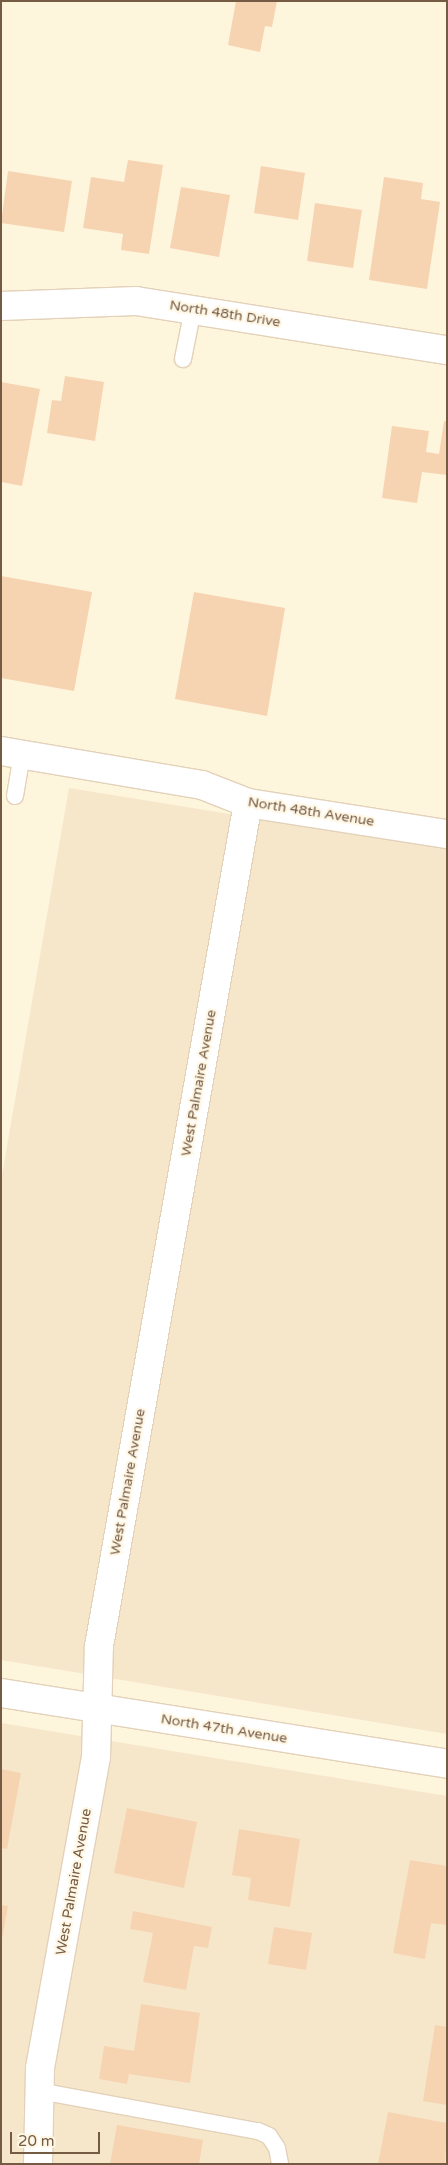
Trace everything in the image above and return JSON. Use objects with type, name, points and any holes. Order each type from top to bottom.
[{"type":"street","name":"North 48th Drive","points":[[1,306],[136,301],[447,350]]},
{"type":"street","name":"North 48th Avenue","points":[[12,753],[202,785],[248,803],[447,834]]},
{"type":"street","name":"West Palmaire Avenue","points":[[38,2164],[40,2068],[96,1758],[98,1646],[248,803]]},
{"type":"street","name":"North 47th Avenue","points":[[1,1693],[447,1764]]},
{"type":"lane","points":[[183,359],[194,309]]},
{"type":"lane","points":[[12,753],[15,796]]},
{"type":"lane","points":[[39,2091],[258,2131],[269,2136],[277,2148],[280,2164]]},
{"type":"shaded area","points":[[69,788],[447,849],[447,1734],[1,1660],[1,1181]]},
{"type":"shaded area","points":[[1,1723],[447,1796],[447,2164],[1,2164]]},
{"type":"building","points":[[236,1],[277,1],[272,27],[265,26],[260,52],[228,45]]},
{"type":"building","points":[[128,160],[163,165],[149,254],[121,250],[123,234],[83,228],[91,177],[124,182]]},
{"type":"building","points":[[261,166],[305,173],[298,220],[254,213]]},
{"type":"building","points":[[8,171],[72,181],[64,232],[1,223]]},
{"type":"building","points":[[384,177],[423,183],[421,199],[440,202],[427,289],[369,280]]},
{"type":"building","points":[[181,187],[230,195],[219,257],[170,248]]},
{"type":"building","points":[[315,203],[362,210],[353,268],[307,261]]},
{"type":"building","points":[[65,376],[104,382],[95,441],[47,433],[52,400],[61,401]]},
{"type":"building","points":[[1,382],[40,389],[22,486],[1,482]]},
{"type":"building","points":[[444,421],[447,421],[447,475],[422,472],[417,503],[382,498],[392,426],[429,431],[426,452],[439,454]]},
{"type":"building","points":[[1,576],[92,592],[74,691],[1,678]]},
{"type":"building","points":[[194,592],[285,608],[267,716],[175,699]]},
{"type":"building","points":[[1,1769],[21,1773],[7,1849],[1,1848]]},
{"type":"building","points":[[127,1808],[197,1822],[184,1888],[114,1873]]},
{"type":"building","points":[[239,1829],[300,1839],[290,1907],[248,1900],[251,1878],[232,1875]]},
{"type":"building","points":[[410,1860],[447,1866],[447,1925],[431,1923],[425,1959],[393,1953]]},
{"type":"building","points":[[1,1905],[8,1906],[2,1939],[1,1939]]},
{"type":"building","points":[[133,1911],[212,1927],[208,1948],[194,1946],[186,1990],[143,1982],[153,1933],[130,1929]]},
{"type":"building","points":[[274,1927],[312,1933],[306,1970],[268,1964]]},
{"type":"building","points":[[141,2004],[200,2013],[190,2083],[129,2074],[127,2084],[99,2079],[104,2046],[134,2051]]},
{"type":"building","points":[[435,2025],[447,2027],[447,2105],[423,2101]]},
{"type":"building","points":[[388,2112],[447,2123],[445,2164],[378,2164]]},
{"type":"building","points":[[117,2125],[203,2140],[199,2164],[110,2164]]}]
